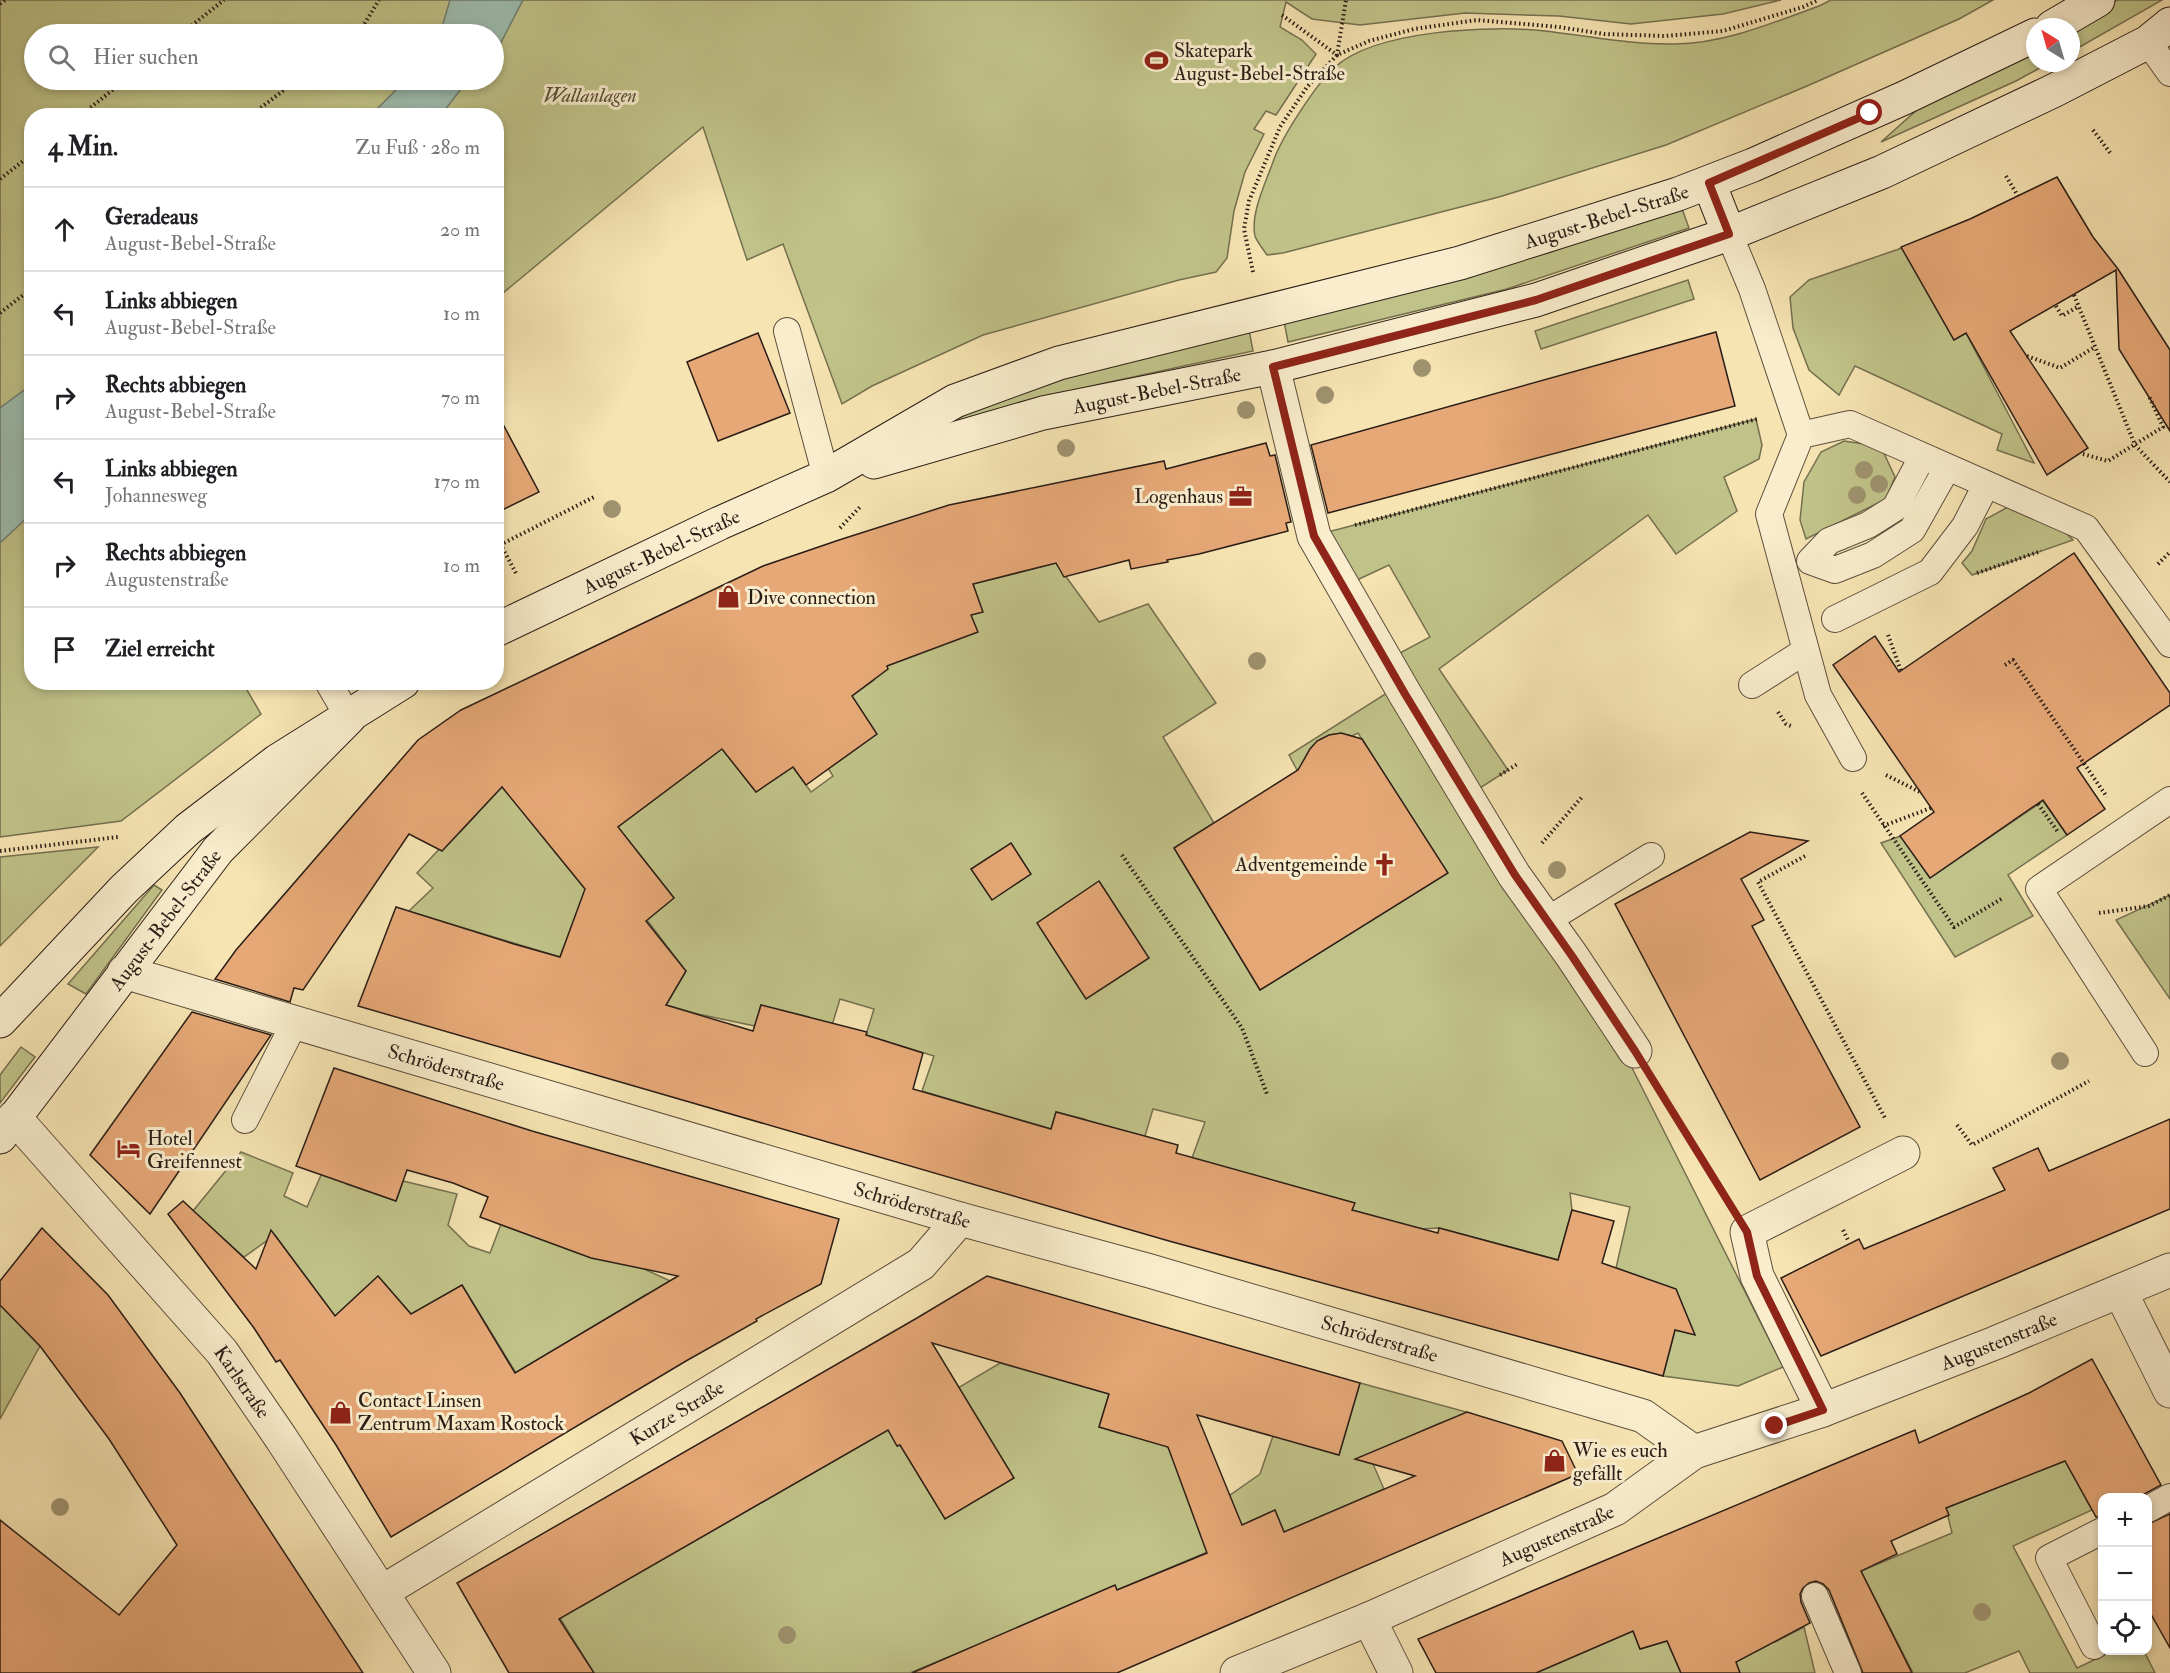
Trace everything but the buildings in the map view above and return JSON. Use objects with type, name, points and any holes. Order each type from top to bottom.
[{"type":"street","points":[[2067,18],[2098,0]]},
{"type":"street","name":"August-Bebel-Straße","points":[[826,476],[1043,413],[1273,367],[1536,300],[1729,234],[1882,172],[2055,90],[2159,33]]},
{"type":"street","name":"August-Bebel-Straße","points":[[504,626],[720,523],[826,476],[955,401],[1059,363],[1460,264],[1709,183],[1904,98],[2026,39]]},
{"type":"street","name":"August-Bebel-Straße","points":[[1709,183],[1729,234]]},
{"type":"street","points":[[1273,367],[1314,536],[1405,694],[1515,875],[1635,1051]]},
{"type":"street","name":"August-Bebel-Straße","points":[[0,1021],[124,889],[188,829],[277,762],[391,690]]},
{"type":"street","name":"August-Bebel-Straße","points":[[7,1127],[219,850],[349,718]]},
{"type":"street","name":"Schröderstraße","points":[[124,972],[960,1219],[1150,1271],[1644,1416],[1694,1452]]},
{"type":"street","name":"Karlstraße","points":[[7,1127],[222,1352],[281,1438],[434,1673]]},
{"type":"street","points":[[1823,1410],[1757,1276],[1747,1232],[1903,1153]]},
{"type":"street","name":"Kurze Straße","points":[[382,1592],[921,1264],[960,1219]]},
{"type":"street","name":"Augustenstraße","points":[[1237,1673],[1369,1619],[1615,1509],[1694,1452],[1823,1410],[2170,1270]]},
{"type":"street","points":[[2120,1291],[2170,1391]]},
{"type":"street","points":[[1369,1619],[1396,1673]]},
{"type":"lane","points":[[2159,33],[2170,73]]},
{"type":"lane","points":[[1729,234],[1752,290],[1801,435],[1769,514],[1818,695],[1853,758]]},
{"type":"lane","points":[[787,331],[826,476]]},
{"type":"lane","points":[[1801,435],[1850,424],[2086,528],[2170,644]]},
{"type":"lane","points":[[1922,457],[1895,508],[1868,525],[1829,541],[1810,561],[1835,570],[1873,555],[1912,530],[1947,468]]},
{"type":"lane","points":[[1835,619],[1930,572],[1965,526],[1986,485]]},
{"type":"lane","points":[[1752,685],[1805,651]]},
{"type":"lane","points":[[333,690],[349,718]]},
{"type":"lane","points":[[2145,1053],[2039,889],[2170,800]]},
{"type":"lane","points":[[1546,921],[1651,856]]},
{"type":"lane","points":[[245,1120],[295,1022]]},
{"type":"lane","points":[[2152,1507],[2170,1497]]},
{"type":"lane","points":[[2094,1646],[2049,1558],[2098,1534]]},
{"type":"lane","points":[[1815,1596],[1848,1673]]},
{"type":"path","points":[[0,4],[5,0]]},
{"type":"path","points":[[194,24],[224,0]]},
{"type":"path","points":[[364,24],[379,0]]},
{"type":"path","points":[[1337,55],[1346,0]]},
{"type":"path","points":[[1251,264],[1244,229],[1254,190],[1280,127],[1307,87],[1337,55],[1369,41],[1414,29],[1477,20],[1559,27],[1604,34],[1665,36],[1723,31],[1803,7],[1818,0]]},
{"type":"path","points":[[1282,15],[1337,55]]},
{"type":"path","points":[[90,108],[112,90]]},
{"type":"path","points":[[260,108],[284,90]]},
{"type":"path","points":[[2093,130],[2111,154]]},
{"type":"path","points":[[0,179],[24,160]]},
{"type":"path","points":[[2006,177],[2018,196]]},
{"type":"path","points":[[0,313],[24,294]]},
{"type":"path","points":[[2074,295],[2135,444],[2170,482]]},
{"type":"path","points":[[2056,306],[2062,316],[2079,306]]},
{"type":"path","points":[[2026,356],[2060,368],[2095,347]]},
{"type":"path","points":[[2083,454],[2108,461],[2163,427],[2149,396]]},
{"type":"path","points":[[1314,536],[1791,410]]},
{"type":"path","points":[[504,543],[594,498]]},
{"type":"path","points":[[1972,575],[2051,547]]},
{"type":"path","points":[[504,554],[514,569]]},
{"type":"path","points":[[1885,627],[1901,671]]},
{"type":"path","points":[[2005,665],[2013,660],[2129,828]]},
{"type":"path","points":[[1503,773],[1519,763]]},
{"type":"path","points":[[1858,787],[1954,927],[2017,890],[2039,889],[2089,914],[2149,906],[2170,895]]},
{"type":"path","points":[[1515,875],[1582,797]]},
{"type":"path","points":[[1883,826],[1931,808]]},
{"type":"path","points":[[0,851],[119,837]]},
{"type":"path","points":[[1122,855],[1242,1028],[1267,1094]]},
{"type":"path","points":[[1805,856],[1758,882],[1903,1153]]},
{"type":"path","points":[[1635,1051],[1747,1232]]},
{"type":"path","points":[[1957,1125],[1972,1145],[2089,1081]]},
{"type":"green space","name":"Wallanlagen","points":[[0,0],[1781,0],[1723,14],[1631,24],[1559,16],[1465,13],[1360,25],[1312,19],[1286,2],[1280,27],[1302,40],[1316,54],[1276,115],[1266,111],[1254,129],[1264,134],[1245,172],[1234,211],[1227,258],[1216,272],[1179,280],[983,335],[872,386],[842,404],[783,244],[747,260],[703,127],[504,292],[504,108],[24,108],[24,690],[247,690],[261,714],[121,821],[0,837]]},
{"type":"green space","points":[[1831,0],[1993,0],[1959,19],[1666,145],[1499,197],[1283,253],[1267,255],[1255,236],[1257,208],[1273,162],[1283,139],[1309,98],[1335,67],[1354,55],[1378,45],[1435,33],[1495,29],[1545,31],[1643,43],[1694,43],[1748,31]]},
{"type":"green space","points":[[2117,0],[2162,0],[2080,47],[2080,22]]},
{"type":"green space","points":[[2026,49],[2026,72],[2032,72],[1881,142],[1936,93]]},
{"type":"green space","points":[[1681,206],[1689,228],[1507,289],[1288,342],[1284,321],[1443,283],[1551,252]]},
{"type":"green space","points":[[1902,248],[1954,340],[1966,333],[2034,463],[1997,450],[2002,434],[1855,366],[1839,395],[1809,370],[1793,328],[1790,297],[1809,280]]},
{"type":"green space","points":[[1688,280],[1694,299],[1541,349],[1535,331]]},
{"type":"green space","points":[[1249,330],[1253,351],[1087,387],[941,428],[941,420],[1014,391]]},
{"type":"green space","points":[[1756,419],[1762,445],[1759,459],[1724,477],[1737,511],[1676,554],[1648,515],[1439,669],[1508,770],[1477,790],[1398,654],[1430,637],[1389,565],[1357,580],[1328,532]]},
{"type":"green space","points":[[1844,441],[1882,449],[1895,477],[1886,499],[1806,539],[1800,520],[1804,482],[1821,452]]},
{"type":"green space","points":[[2008,507],[2053,520],[2073,540],[1972,575],[1962,563],[1972,551],[1986,519]]},
{"type":"green space","points":[[1056,563],[1099,622],[1148,604],[1216,703],[1163,737],[1214,823],[1174,848],[1260,990],[1447,873],[1358,733],[1352,736],[1335,734],[1320,740],[1309,751],[1303,767],[1297,770],[1289,755],[1390,691],[1621,1046],[1783,1367],[1738,1386],[1663,1376],[1675,1330],[1694,1334],[1676,1289],[1616,1268],[1630,1207],[1570,1193],[1572,1210],[1558,1260],[1439,1228],[1420,1229],[1352,1210],[1354,1203],[1192,1158],[1205,1122],[1153,1109],[1142,1146],[1084,1119],[1056,1112],[1051,1129],[922,1091],[934,1056],[866,1035],[874,1009],[840,999],[827,1042],[809,1017],[761,1005],[755,1026],[666,1005],[686,971],[647,920],[674,898],[617,826],[711,735],[756,792],[793,767],[811,792],[833,776],[817,751],[852,696],[874,680],[868,670],[971,615],[982,612],[973,584]]},
{"type":"green space","points":[[518,760],[586,889],[560,957],[421,915],[390,929],[433,888],[417,873],[457,830],[460,832],[475,816]]},
{"type":"green space","points":[[2043,801],[2067,835],[2008,875],[2033,916],[1955,957],[1881,843],[1901,836],[1930,878]]},
{"type":"green space","points":[[98,847],[0,946],[0,857]]},
{"type":"green space","points":[[154,885],[162,890],[86,994],[68,984]]},
{"type":"green space","points":[[2170,895],[2170,999],[2116,920]]},
{"type":"green space","points":[[21,1047],[35,1057],[0,1103],[0,1075]]},
{"type":"green space","points":[[332,1150],[346,1184],[396,1201],[403,1181],[457,1194],[448,1225],[469,1246],[490,1253],[503,1219],[642,1268],[694,1292],[647,1294],[516,1373],[462,1285],[412,1315],[378,1276],[335,1316],[275,1235],[244,1257],[193,1211],[241,1152],[293,1173],[284,1196],[307,1207]]},
{"type":"green space","points":[[0,1305],[40,1346],[0,1419]]},
{"type":"green space","points":[[1000,1363],[1109,1394],[1099,1427],[1122,1434],[1134,1397],[1169,1449],[1191,1507],[1230,1495],[1260,1474],[1273,1436],[1339,1455],[1360,1383],[1470,1413],[1440,1423],[1369,1455],[1384,1489],[1284,1532],[1275,1510],[1251,1521],[1255,1532],[1117,1590],[1115,1586],[910,1673],[594,1673],[550,1602],[580,1607],[888,1430],[898,1446],[924,1431],[914,1414]]},
{"type":"green space","points":[[2065,1461],[2092,1510],[2013,1546],[2077,1668],[2105,1655],[2146,1655],[2155,1673],[2030,1673],[2019,1651],[1965,1673],[1913,1673],[1861,1571],[1952,1533],[1946,1508]]},
{"type":"green space","points":[[1804,1627],[1815,1673],[1740,1673],[1730,1648],[1756,1637],[1775,1642]]},
{"type":"green space","points":[[1633,1631],[1640,1649],[1667,1641],[1681,1673],[1536,1673]]},
{"type":"shaded area","points":[[450,0],[523,0],[504,37],[504,24],[443,24]]},
{"type":"shaded area","points":[[396,90],[460,90],[446,108],[378,108]]},
{"type":"shaded area","points":[[24,390],[24,521],[0,543],[0,408]]},
{"type":"place","name":"Skatepark August-Bebel-Straße","points":[[1156,61]]},
{"type":"place","name":"Logenhaus","points":[[1241,496]]},
{"type":"place","name":"Dive connection","points":[[729,597]]},
{"type":"place","name":"Adventgemeinde","points":[[1385,864]]},
{"type":"place","name":"Hotel Greifennest","points":[[129,1149]]},
{"type":"place","name":"Contact Linsen Zentrum Maxam Rostock","points":[[340,1412]]},
{"type":"place","name":"Wie es euch gefällt","points":[[1555,1461]]},
{"type":"route","points":[[1775,1426],[1823,1410],[1757,1276],[1747,1232],[1635,1051],[1515,875],[1405,694],[1314,536],[1273,367],[1536,300],[1729,234],[1709,183],[1870,113]]}]
